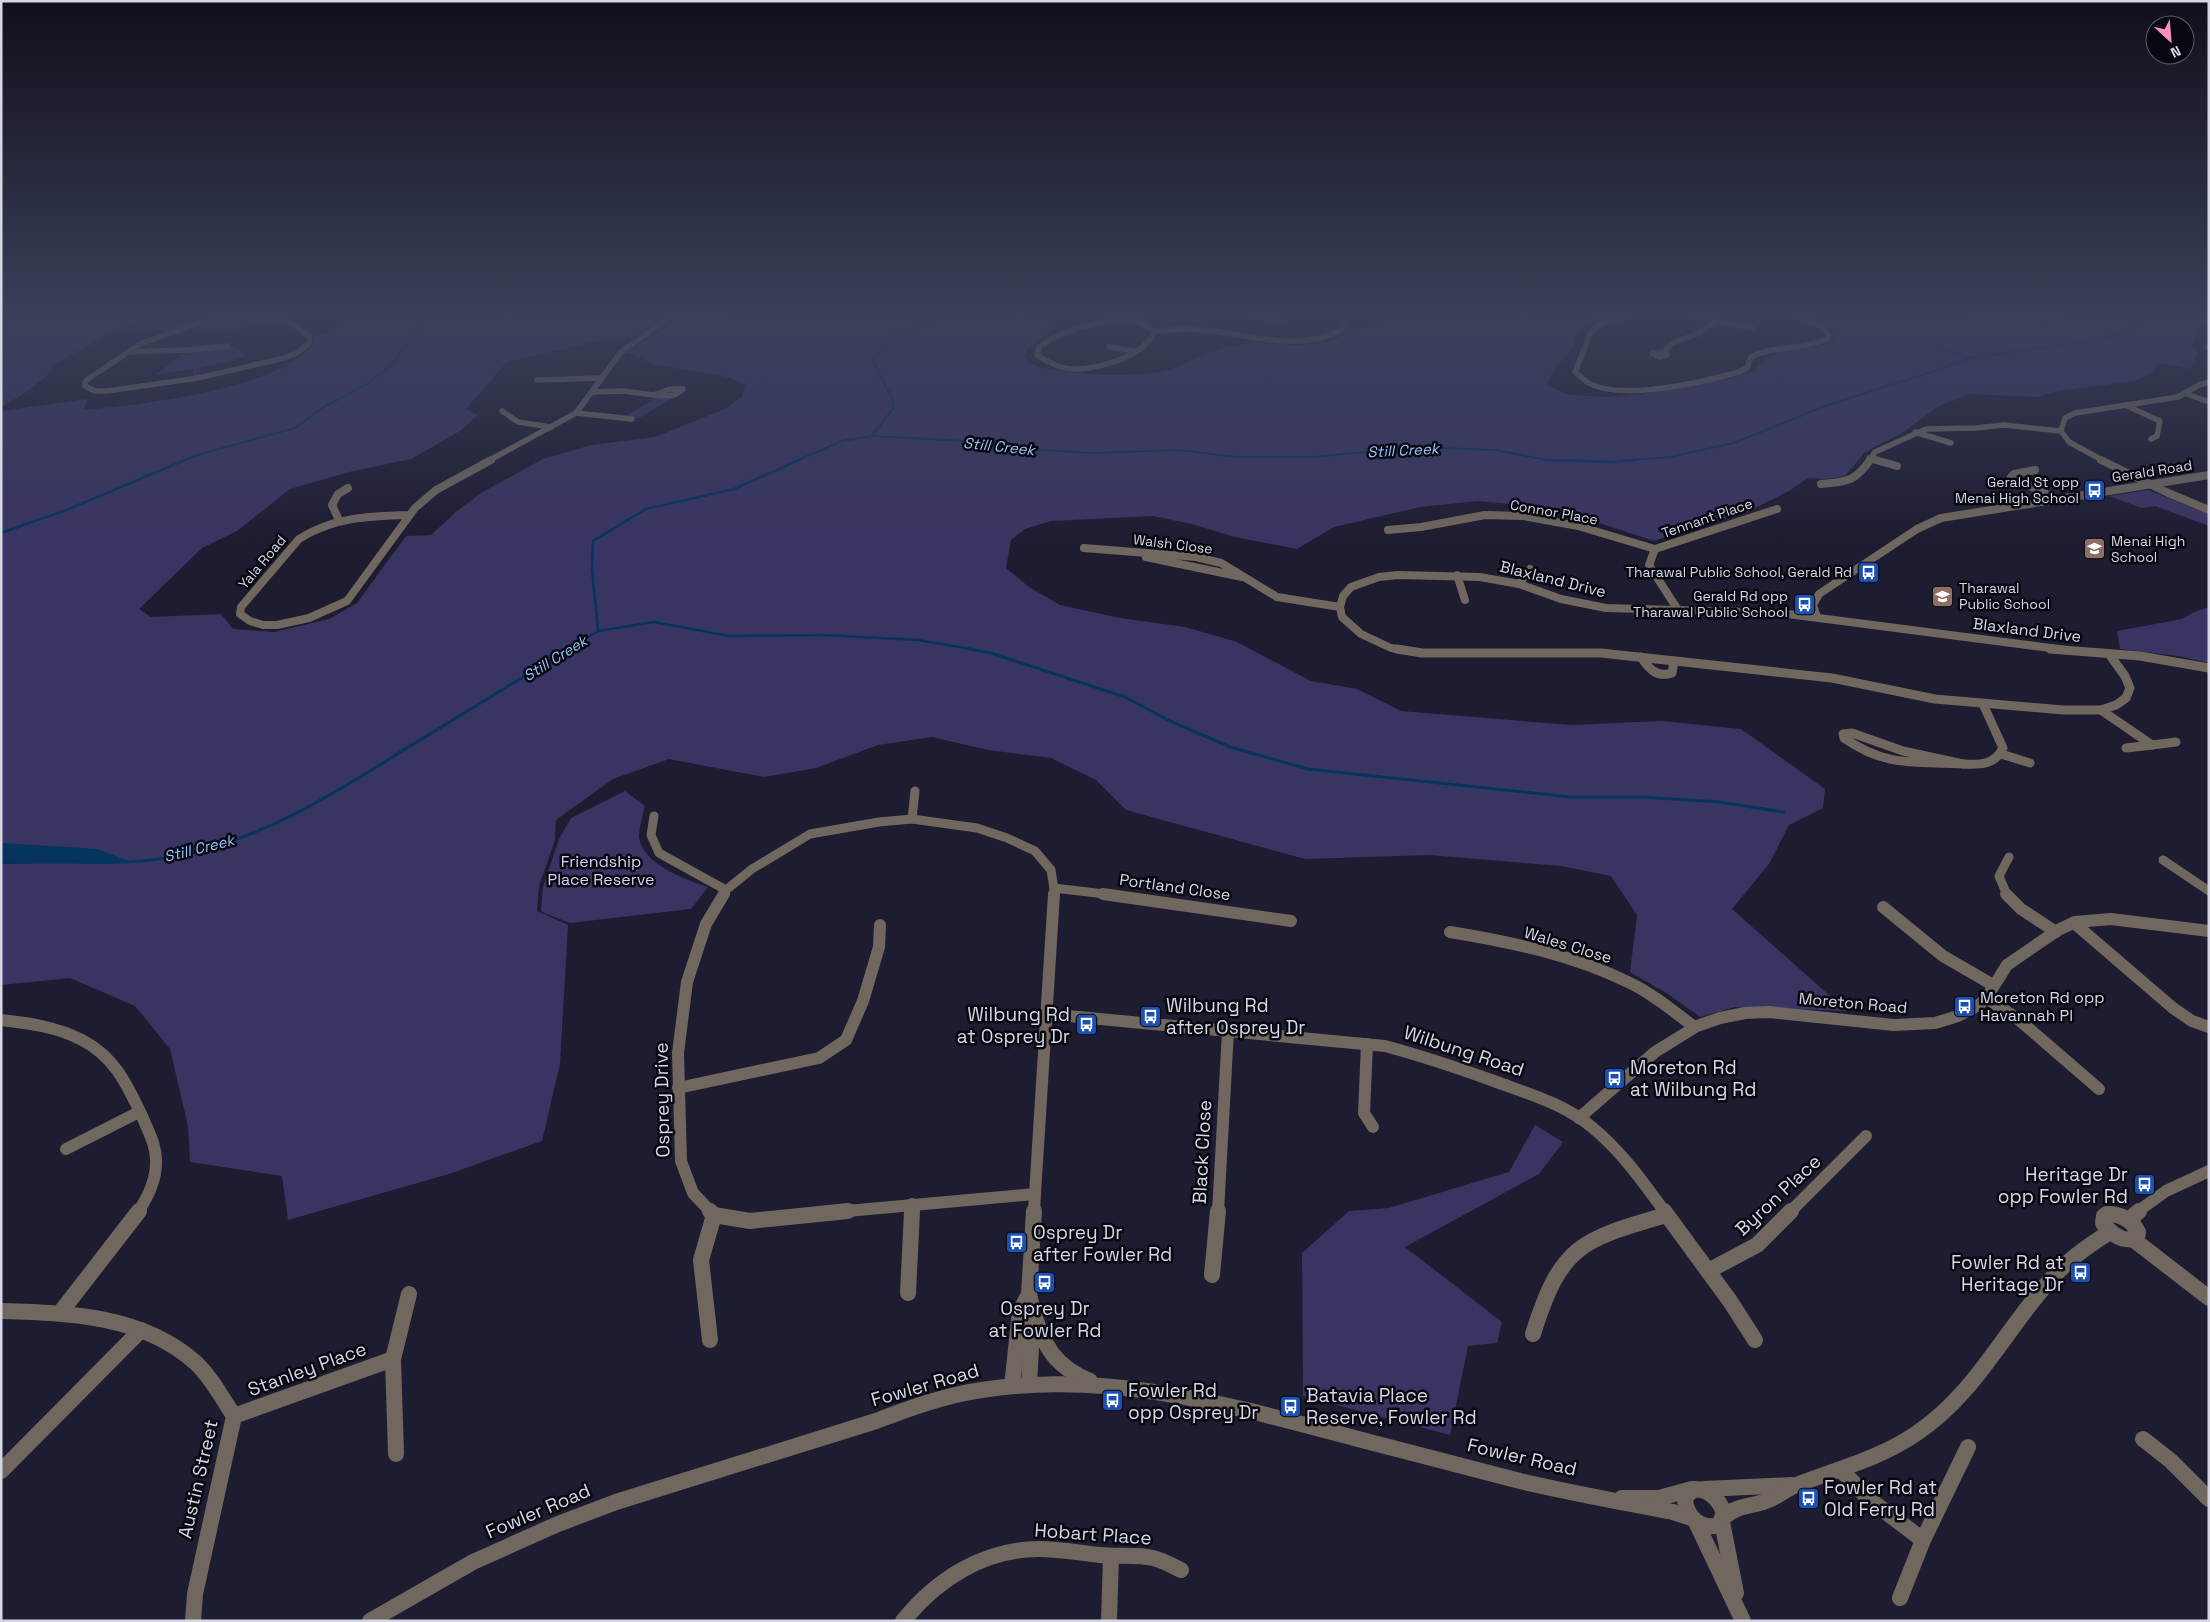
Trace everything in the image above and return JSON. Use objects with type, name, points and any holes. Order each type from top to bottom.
[{"type":"street","points":[[94,391],[117,391]]},
{"type":"street","points":[[592,392],[623,391],[654,395]]},
{"type":"street","points":[[2061,431],[2065,418],[2075,413],[2167,399],[2187,394],[2190,391]]},
{"type":"street","name":"Yala Road","points":[[409,514],[339,520],[320,526],[299,539],[241,607],[240,614],[246,621],[271,625],[314,617],[334,609],[347,601],[409,514],[436,490],[576,413],[592,392]]},
{"type":"street","points":[[2187,394],[2209,402]]},
{"type":"street","points":[[2124,405],[2160,421],[2157,436],[2150,439]]},
{"type":"street","points":[[502,411],[518,422],[550,427]]},
{"type":"street","points":[[576,413],[632,420]]},
{"type":"street","points":[[1821,484],[1854,478],[1862,471],[1875,452],[1915,432],[1933,428],[1969,428],[2004,425],[2061,431],[2069,442],[2080,449],[2150,484],[2209,510]]},
{"type":"street","points":[[1915,432],[1951,443]]},
{"type":"street","points":[[1870,458],[1898,466]]},
{"type":"street","points":[[2035,470],[2014,474],[2011,477],[2056,498]]},
{"type":"street","name":"Gerald Road","points":[[1817,617],[1813,605],[1819,594],[1928,523],[1956,514],[2209,475]]},
{"type":"street","points":[[339,520],[332,505],[338,494],[348,488]]},
{"type":"street","name":"Tennant Place","points":[[1678,610],[1649,564],[1655,549],[1709,533],[1762,512],[1777,509]]},
{"type":"street","name":"Connor Place","points":[[1388,530],[1421,527],[1485,515],[1523,516],[1578,526],[1655,549]]},
{"type":"street","name":"Walsh Close","points":[[1084,548],[1123,550],[1204,559],[1221,563],[1247,577],[1277,597],[1340,606]]},
{"type":"street","points":[[1519,584],[1530,568]]},
{"type":"street","name":"Blaxland Drive","points":[[1340,606],[1343,596],[1351,587],[1365,581],[1398,575],[1457,575],[1519,584],[1561,599],[1606,608],[1753,612],[1817,617],[1999,644],[2164,659],[2209,668]]},
{"type":"street","points":[[1457,575],[1466,600]]},
{"type":"street","points":[[1340,606],[1342,617],[1361,634],[1383,645],[1404,651],[1440,653],[1602,653],[1851,680],[1912,695],[1983,704],[2063,710],[2101,710],[2116,705],[2126,698],[2130,688],[2125,676],[2109,654]]},
{"type":"street","points":[[1641,657],[1650,671],[1662,675],[1672,673],[1674,660]]},
{"type":"street","points":[[1964,764],[1922,756],[1852,733],[1843,734],[1844,738],[1852,744],[1902,762],[1976,765],[1993,760],[2001,754],[2003,748],[1983,704]]},
{"type":"street","points":[[2101,710],[2152,745]]},
{"type":"street","points":[[2126,748],[2176,742]]},
{"type":"street","points":[[2001,754],[2030,763]]},
{"type":"street","points":[[912,819],[915,791]]},
{"type":"street","points":[[654,816],[651,835],[659,853],[726,890]]},
{"type":"street","name":"Osprey Drive","points":[[714,1215],[693,1193],[681,1161],[678,1053],[688,982],[706,924],[726,890],[752,869],[810,834],[878,822],[912,819],[977,828],[1035,851],[1051,870],[1055,898],[1029,1294],[1033,1312],[1020,1385]]},
{"type":"street","points":[[2008,857],[2000,876],[2004,893],[2021,909],[2056,932]]},
{"type":"street","points":[[2163,860],[2209,891]]},
{"type":"street","name":"Portland Close","points":[[1054,888],[1146,898],[1291,921]]},
{"type":"street","points":[[1883,907],[1943,956],[1993,985]]},
{"type":"street","name":"Moreton Road","points":[[1579,1118],[1668,1043],[1693,1026],[1732,1015],[1762,1012],[1800,1014],[1892,1025],[1933,1024],[1962,1015],[1974,1008],[1986,998],[2006,966],[2056,932],[2074,923],[2093,919],[2110,919],[2209,931]]},
{"type":"street","points":[[2074,923],[2173,1008],[2192,1021],[2209,1027]]},
{"type":"street","points":[[678,1088],[819,1058],[846,1040],[863,1001],[880,947],[880,925]]},
{"type":"street","name":"Wales Close","points":[[1450,932],[1582,963],[1646,992],[1693,1026]]},
{"type":"street","points":[[1986,998],[2018,1019],[2099,1089]]},
{"type":"street","name":"Wilbung Road","points":[[1046,1014],[1367,1044],[1423,1056],[1544,1099],[1579,1118],[1605,1138],[1623,1157],[1708,1271],[1755,1340]]},
{"type":"street","points":[[1,1020],[29,1022],[61,1030],[92,1044],[122,1074],[155,1146],[157,1163],[154,1181],[140,1209],[60,1312]]},
{"type":"street","name":"Black Close","points":[[1212,1275],[1216,1246],[1228,1031]]},
{"type":"street","points":[[1367,1044],[1364,1113],[1373,1127]]},
{"type":"street","points":[[66,1149],[140,1112]]},
{"type":"street","name":"Byron Place","points":[[1708,1271],[1757,1245],[1866,1136]]},
{"type":"street","points":[[2129,1220],[2159,1194],[2209,1171]]},
{"type":"street","points":[[710,1340],[701,1260],[714,1215],[750,1220],[1036,1194]]},
{"type":"street","points":[[908,1293],[912,1204]]},
{"type":"street","points":[[2134,1240],[2138,1232],[2129,1220],[2112,1214],[2104,1216],[2103,1223],[2110,1232],[2125,1240],[2134,1240],[2209,1298]]},
{"type":"street","points":[[1533,1334],[1543,1299],[1566,1258],[1598,1235],[1666,1215]]},
{"type":"street","name":"Fowler Road","points":[[1723,1519],[1737,1506],[1764,1502],[1796,1485],[1842,1471],[1866,1461],[1910,1437],[1953,1404],[1981,1372],[2028,1305],[2055,1274],[2077,1252],[2110,1232]]},
{"type":"street","name":"Stanley Place","points":[[396,1454],[393,1359],[409,1294]]},
{"type":"street","name":"Osprey Drive","points":[[1020,1385],[1020,1312],[1029,1294]]},
{"type":"street","name":"Austin Street","points":[[1,1311],[60,1312],[103,1319],[141,1330],[165,1340],[197,1363],[234,1416],[195,1594],[193,1621]]},
{"type":"street","points":[[1033,1312],[1045,1346],[1053,1359],[1080,1378],[1098,1384]]},
{"type":"street","points":[[1,1471],[141,1330]]},
{"type":"street","name":"Stanley Place","points":[[234,1416],[393,1359]]},
{"type":"street","name":"Fowler Road","points":[[370,1621],[438,1581],[501,1548],[586,1513],[876,1421],[914,1407],[960,1394],[1020,1385],[1098,1384],[1167,1393],[1220,1404],[1521,1481],[1609,1498],[1694,1520]]},
{"type":"street","points":[[2144,1439],[2171,1461],[2209,1499]]},
{"type":"street","points":[[1900,1598],[1923,1540],[1968,1447]]},
{"type":"street","points":[[1842,1471],[1880,1510],[1923,1540]]},
{"type":"street","name":"Fowler Road","points":[[1609,1498],[1659,1498],[1697,1489],[1796,1485]]},
{"type":"street","points":[[1697,1489],[1710,1493],[1720,1502],[1741,1615],[1684,1502],[1687,1493],[1697,1489]]},
{"type":"street","points":[[1694,1520],[1711,1528],[1719,1525],[1723,1519]]},
{"type":"street","name":"Hobart Place","points":[[903,1621],[925,1596],[942,1582],[971,1565],[993,1556],[1016,1550],[1039,1549],[1111,1556],[1151,1557],[1181,1570]]},
{"type":"street","points":[[1109,1621],[1111,1556]]},
{"type":"green space","points":[[1,391],[28,391],[22,395],[1,407]]},
{"type":"green space","points":[[214,391],[482,391],[466,409],[478,415],[460,431],[411,459],[349,472],[290,489],[237,531],[202,548],[139,609],[151,617],[221,614],[233,629],[274,632],[329,619],[357,603],[406,536],[431,535],[456,512],[481,493],[543,459],[591,445],[655,437],[725,409],[742,396],[743,391],[1560,391],[1570,395],[1608,397],[1661,391],[2060,391],[2038,397],[1968,394],[1939,406],[1902,433],[1865,452],[1845,476],[1828,479],[1808,478],[1789,491],[1755,508],[1654,541],[1587,519],[1523,505],[1478,501],[1420,507],[1334,527],[1297,549],[1235,537],[1192,524],[1153,516],[1051,521],[1025,529],[1011,540],[1006,568],[1029,587],[1060,605],[1120,618],[1185,627],[1237,642],[1311,681],[1357,689],[1401,711],[1571,725],[1661,721],[1741,729],[1825,789],[1823,808],[1789,825],[1769,864],[1732,909],[1847,1011],[1735,1007],[1700,1017],[1668,994],[1630,972],[1637,915],[1611,876],[1561,866],[1429,855],[1305,859],[1126,810],[1096,780],[1051,758],[988,750],[932,737],[878,745],[816,768],[764,777],[669,759],[613,779],[556,820],[555,840],[539,886],[537,911],[568,925],[560,1064],[542,1141],[449,1174],[288,1220],[282,1176],[190,1162],[188,1126],[170,1049],[135,1006],[70,978],[1,985],[1,864],[130,861],[1,843],[1,411],[87,399],[84,410]]},
{"type":"green space","points":[[656,397],[670,399],[639,418],[625,417]]},
{"type":"green space","points":[[2148,490],[2209,514],[2209,526],[2155,506],[2142,508],[2109,496]]},
{"type":"green space","points":[[2209,607],[2209,663],[2178,656],[2120,649],[2117,631],[2182,619]]},
{"type":"green space","name":"Friendship Place Reserve","points":[[625,791],[645,806],[639,837],[642,847],[648,855],[666,870],[708,887],[691,909],[570,923],[541,911],[543,887],[559,839],[571,818]]},
{"type":"green space","points":[[1535,1125],[1563,1142],[1539,1174],[1405,1247],[1502,1322],[1497,1343],[1468,1346],[1450,1435],[1303,1396],[1302,1253],[1349,1211],[1389,1208],[1509,1172]]},
{"type":"water","points":[[1,843],[98,849],[131,862],[46,860],[1,862]]},
{"type":"waterway","points":[[182,461],[295,428],[322,408],[354,391]]},
{"type":"waterway","points":[[872,436],[894,407],[888,391]]},
{"type":"waterway","name":"Still Creek","points":[[1620,461],[1670,457],[1734,443],[1825,406],[1873,391]]},
{"type":"waterway","name":"Still Creek","points":[[796,461],[842,441],[872,436]]},
{"type":"waterway","name":"Still Creek","points":[[872,436],[965,441],[1042,450],[1092,453],[1178,450],[1237,457],[1314,457],[1413,447],[1496,450],[1547,460]]},
{"type":"waterway","points":[[1,533],[69,509],[185,460]]},
{"type":"waterway","name":"Still Creek","points":[[598,631],[592,569],[593,541],[646,509],[734,489],[799,460]]},
{"type":"waterway","name":"Still Creek","points":[[1547,460],[1587,461]]},
{"type":"waterway","name":"Still Creek","points":[[1547,460],[1611,462],[1635,460]]},
{"type":"waterway","points":[[598,631],[654,622],[729,636],[823,635],[918,640],[976,650]]},
{"type":"waterway","name":"Still Creek","points":[[567,650],[598,631]]},
{"type":"waterway","name":"Still Creek","points":[[1,862],[130,862],[171,857],[203,850],[234,840],[265,828],[323,799],[569,649]]},
{"type":"waterway","points":[[969,649],[991,653],[1125,697],[1170,721],[1230,747],[1308,769],[1571,797],[1642,797],[1719,802],[1784,812]]},
{"type":"place","name":"Gerald St opp Menai High School","points":[[2095,490]]},
{"type":"place","name":"Menai High School","points":[[2095,549]]},
{"type":"place","name":"Tharawal Public School, Gerald Rd","points":[[1868,572]]},
{"type":"place","name":"Tharawal Public School","points":[[1943,596]]},
{"type":"place","name":"Gerald Rd opp Tharawal Public School","points":[[1804,604]]},
{"type":"place","name":"Moreton Rd opp Havannah Pl","points":[[1964,1006]]},
{"type":"place","name":"Wilbung Rd after Osprey Dr","points":[[1150,1016]]},
{"type":"place","name":"Wilbung Rd at Osprey Dr","points":[[1086,1025]]},
{"type":"place","name":"Moreton Rd at Wilbung Rd","points":[[1614,1078]]},
{"type":"place","name":"Heritage Dr opp Fowler Rd","points":[[2144,1185]]},
{"type":"place","name":"Osprey Dr after Fowler Rd","points":[[1017,1243]]},
{"type":"place","name":"Fowler Rd at Heritage Dr","points":[[2080,1273]]},
{"type":"place","name":"Osprey Dr at Fowler Rd","points":[[1045,1282]]},
{"type":"place","name":"Fowler Rd opp Osprey Dr","points":[[1112,1401]]},
{"type":"place","name":"Batavia Place Reserve, Fowler Rd","points":[[1290,1406]]},
{"type":"place","name":"Fowler Rd at Old Ferry Rd","points":[[1808,1498]]}]
